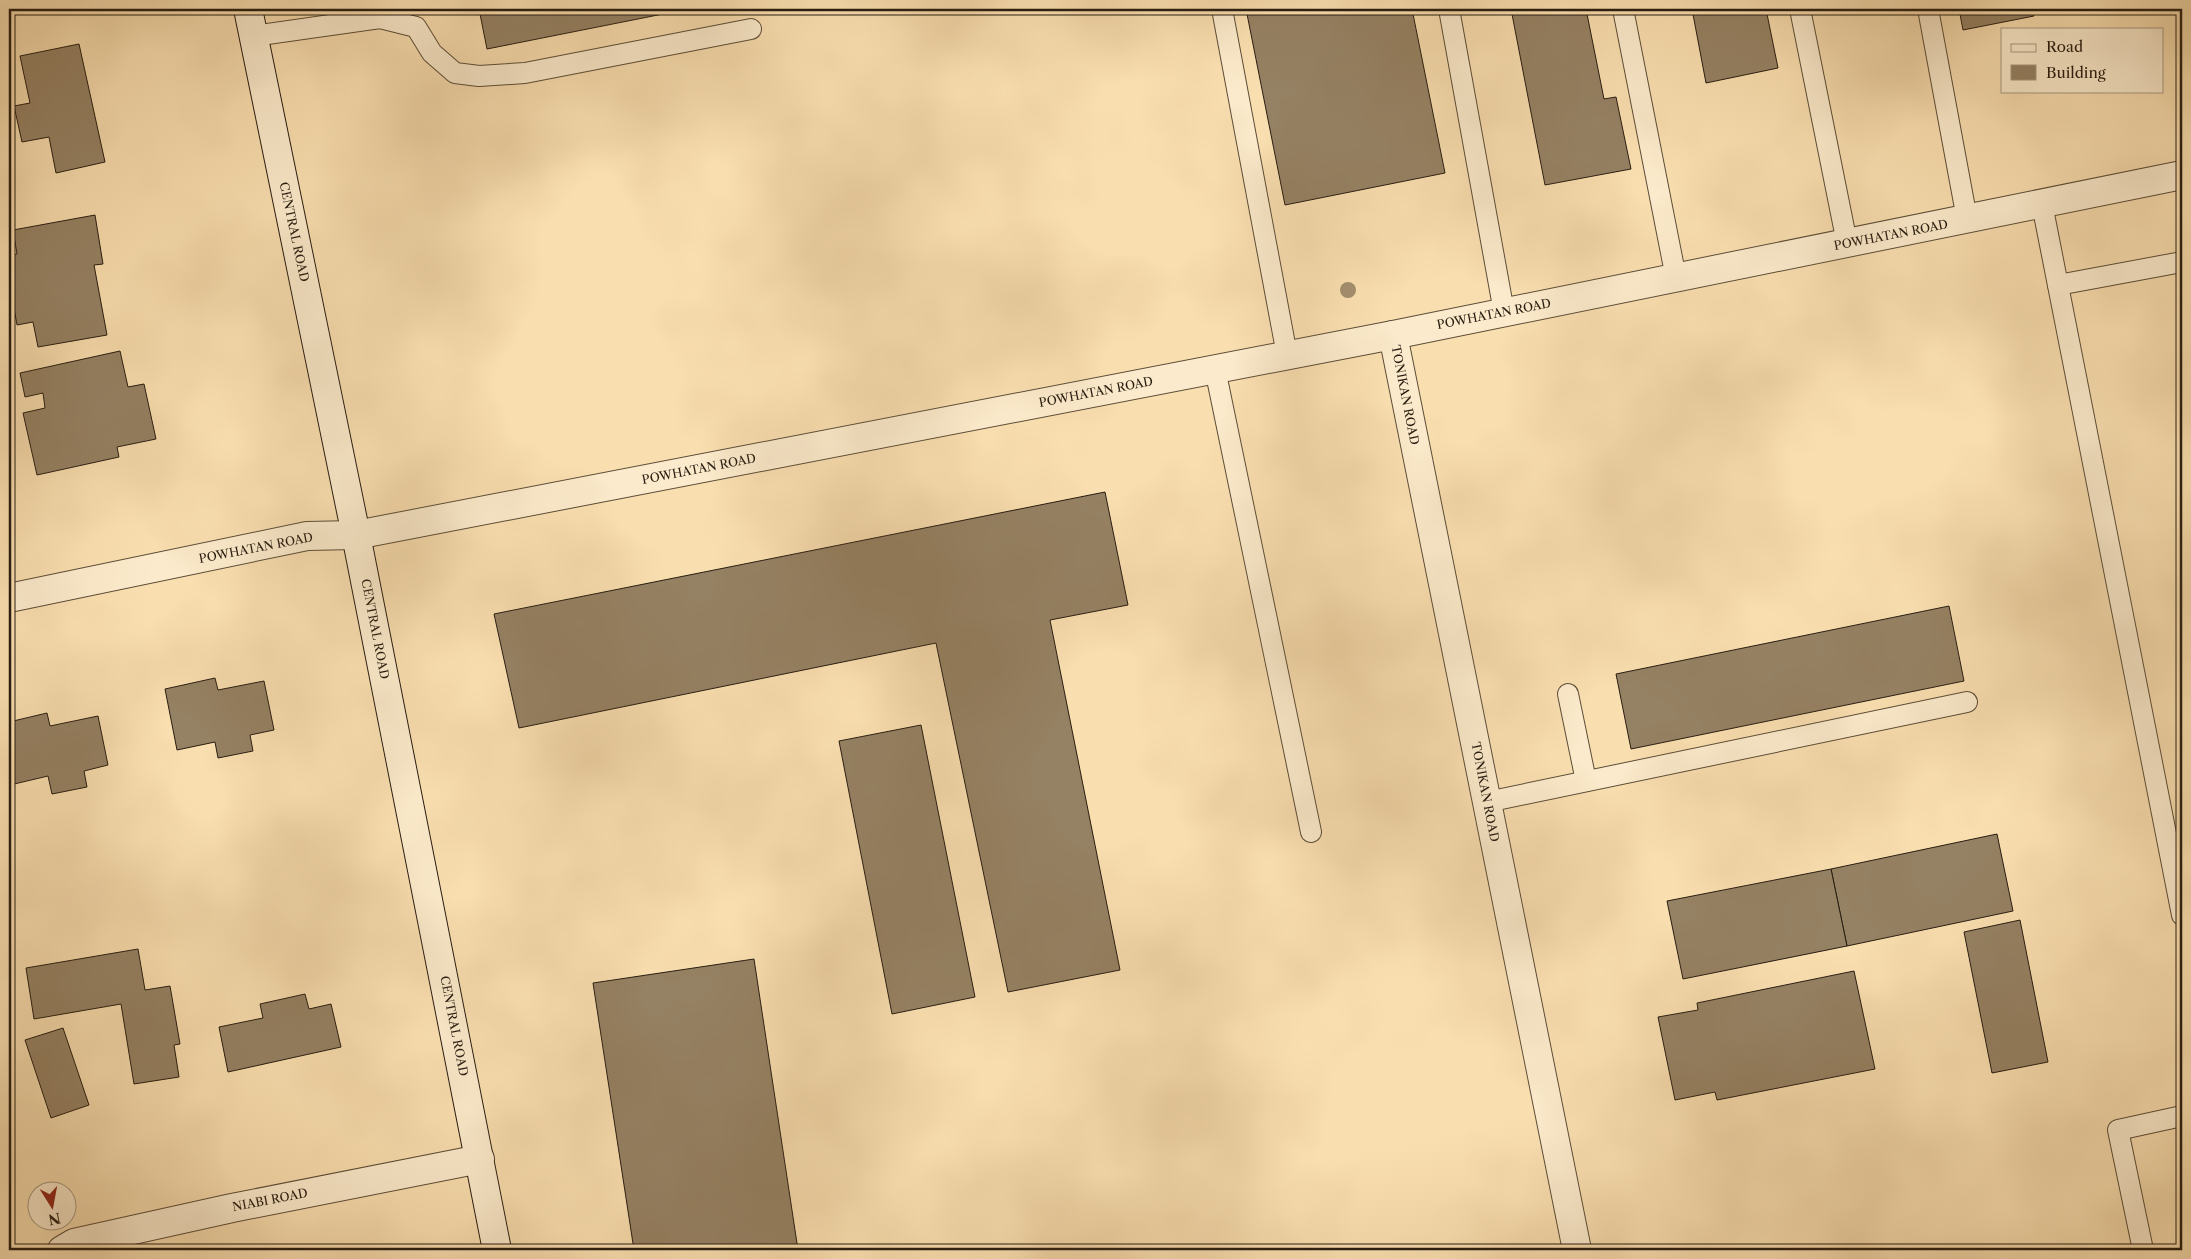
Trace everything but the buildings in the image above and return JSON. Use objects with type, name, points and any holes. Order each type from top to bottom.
[{"type":"street","name":"CENTRAL ROAD","points":[[248,9],[356,536],[497,1250]]},
{"type":"street","name":"POWHATAN ROAD","points":[[9,598],[306,536],[356,536],[1287,355],[2182,175]]},
{"type":"street","name":"TONIKAN ROAD","points":[[1393,334],[1577,1250]]},
{"type":"street","name":"NIABI ROAD","points":[[62,1250],[74,1243],[232,1208],[480,1159]]},
{"type":"lane","points":[[1222,9],[1287,355]]},
{"type":"lane","points":[[1449,9],[1504,312]]},
{"type":"lane","points":[[1623,9],[1676,278]]},
{"type":"lane","points":[[1800,9],[1847,243]]},
{"type":"lane","points":[[1928,9],[1967,219]]},
{"type":"lane","points":[[253,36],[380,18],[416,27],[432,52],[455,73],[479,76],[525,73],[751,29]]},
{"type":"lane","points":[[2042,204],[2182,915]]},
{"type":"lane","points":[[2058,285],[2182,262]]},
{"type":"lane","points":[[1215,369],[1311,832]]},
{"type":"lane","points":[[1568,694],[1586,781]]},
{"type":"lane","points":[[1487,802],[1968,702]]},
{"type":"lane","points":[[2143,1250],[2118,1130],[2182,1116]]}]
